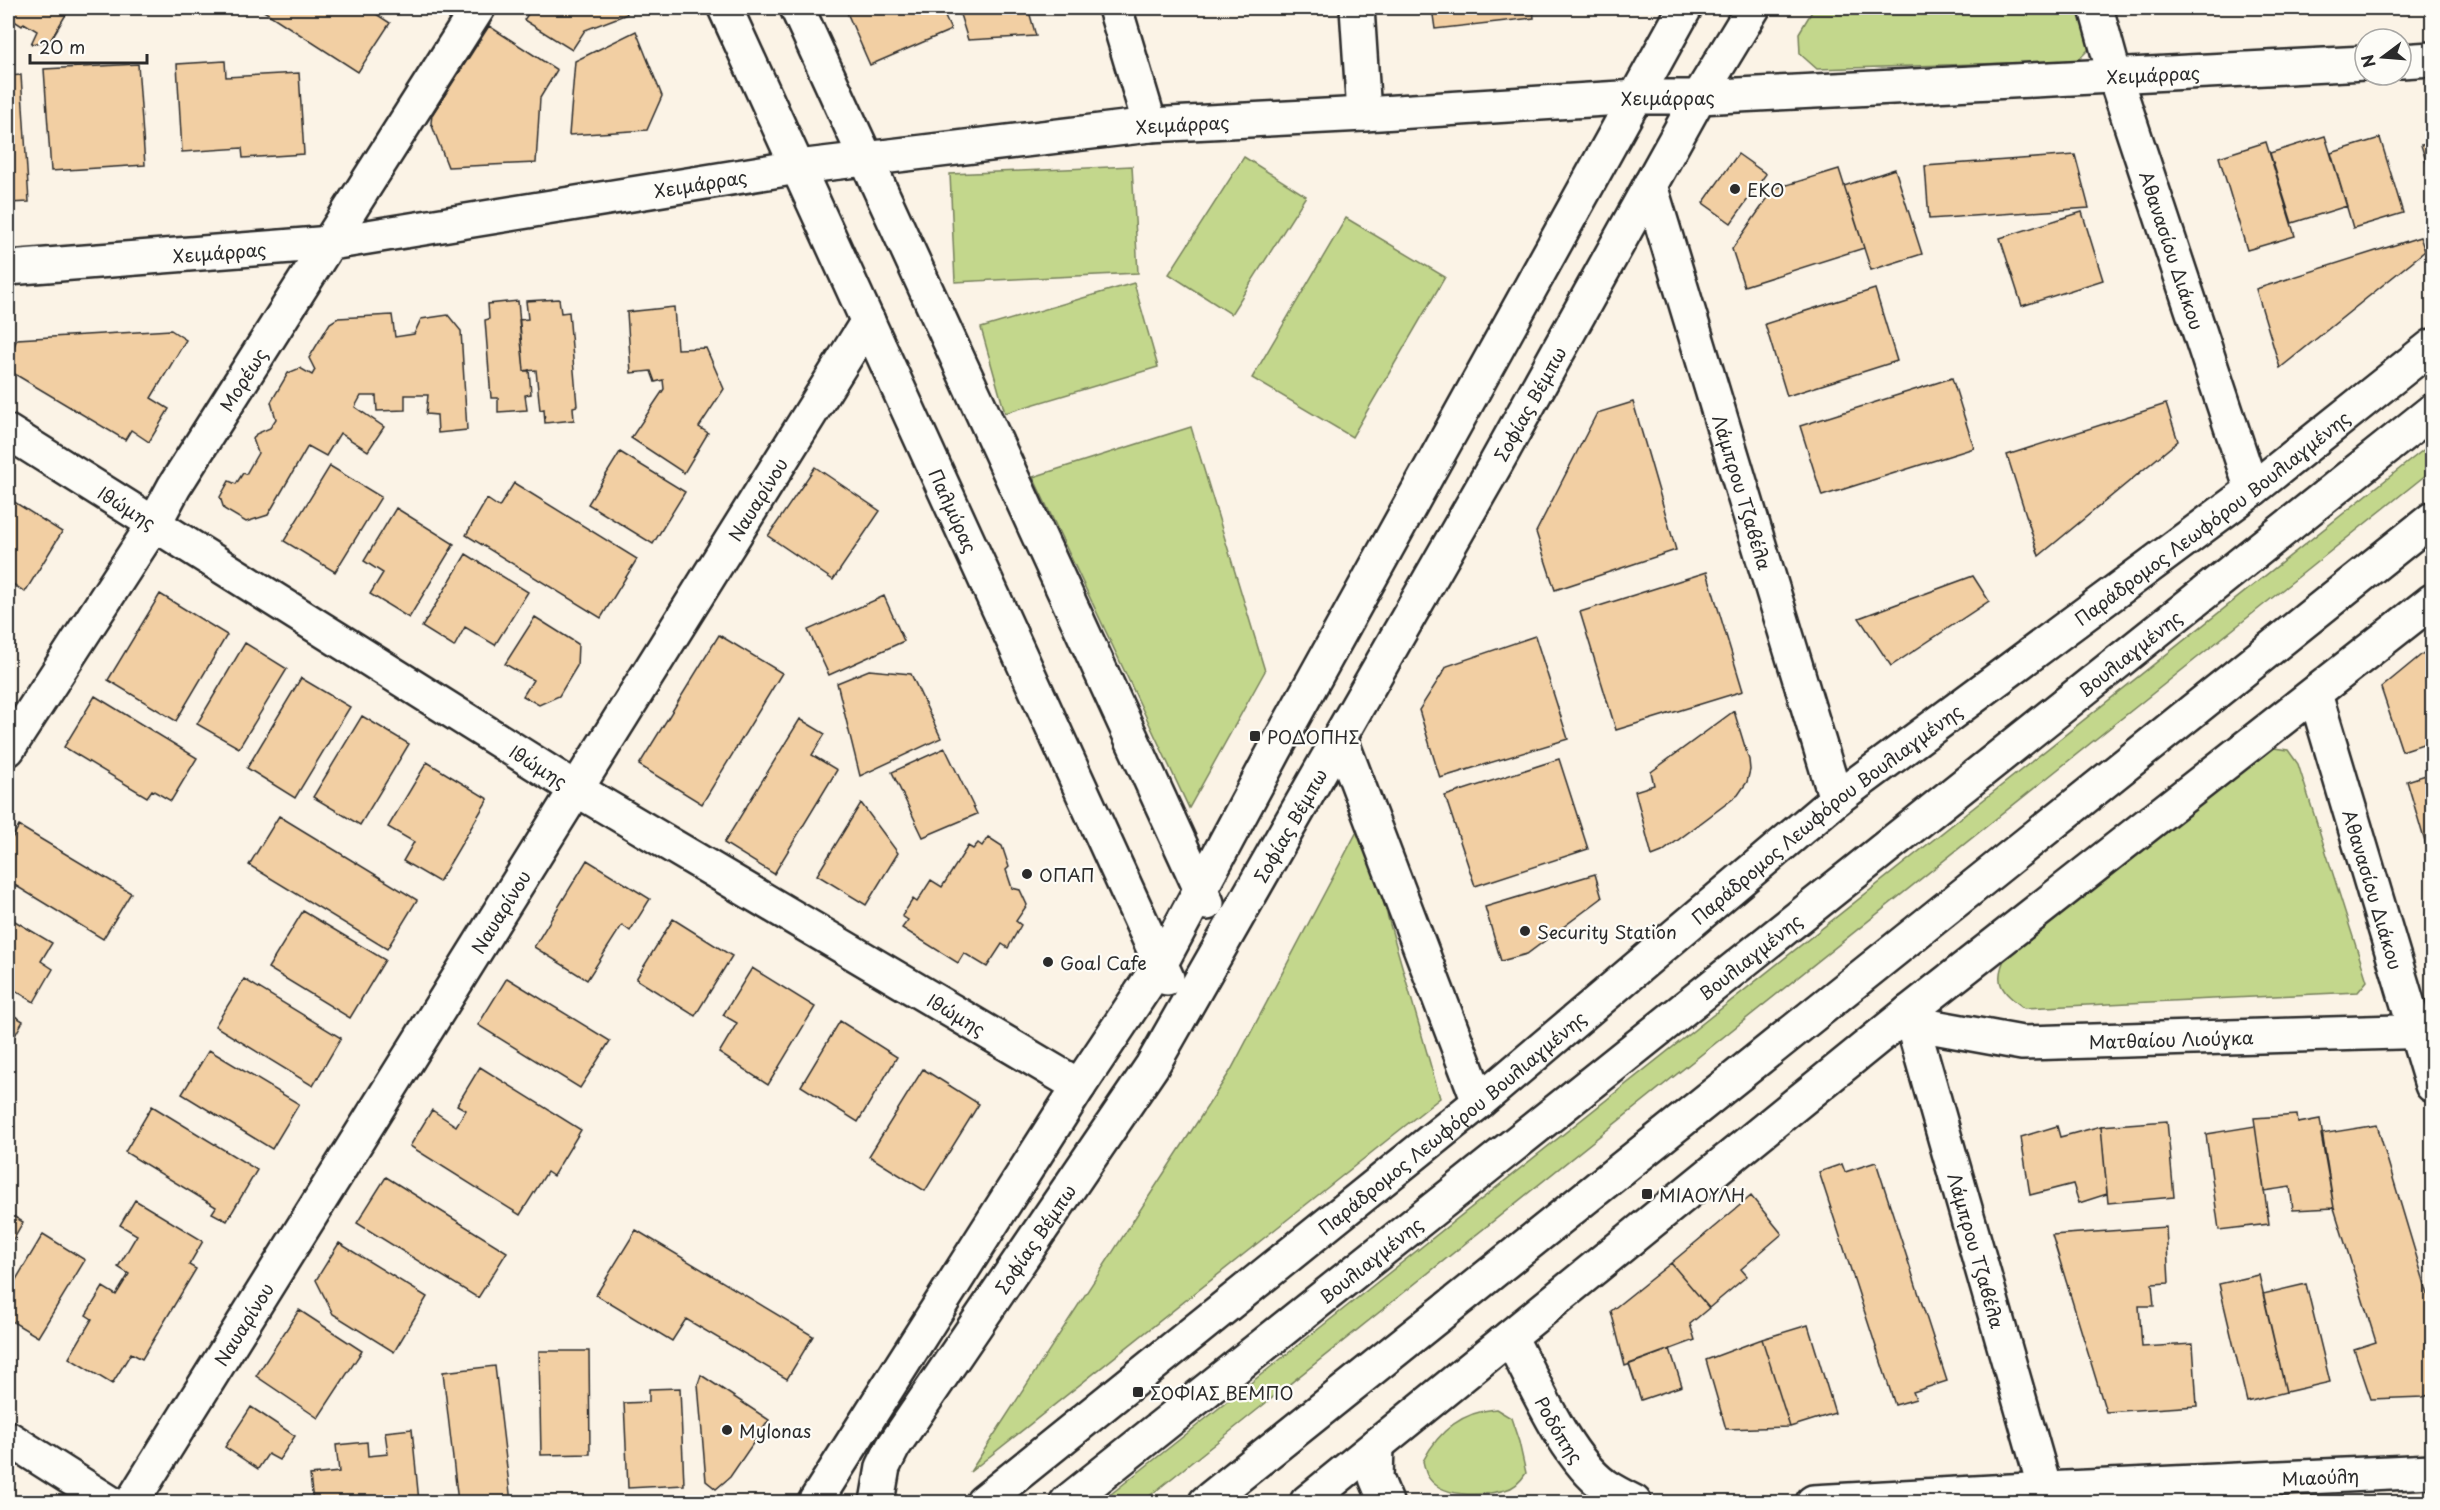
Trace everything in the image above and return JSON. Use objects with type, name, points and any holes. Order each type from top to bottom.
[{"type":"street","name":"Μορέως","points":[[8,749],[154,524],[174,487],[478,8]]},
{"type":"street","name":"Παλμύρας","points":[[725,8],[1183,1013]]},
{"type":"street","points":[[797,8],[1200,889],[1226,939]]},
{"type":"street","points":[[1115,8],[1150,125]]},
{"type":"street","points":[[1357,8],[1364,114]]},
{"type":"street","points":[[815,1503],[1079,1086],[1161,963],[1281,739],[1685,8]]},
{"type":"street","name":"Σοφίας Βέμπω","points":[[881,1499],[883,1467],[893,1447],[1152,1066],[1500,457],[1699,97],[1754,8]]},
{"type":"street","name":"Αθανασίου Διάκου","points":[[2096,8],[2115,77],[2252,490]]},
{"type":"street","points":[[2413,60],[2433,59]]},
{"type":"street","name":"Χειμάρρας","points":[[8,268],[330,243],[798,167],[1150,125],[1637,97],[1699,97],[2353,64]]},
{"type":"street","name":"Λάμπρου Τζαβέλα","points":[[1650,185],[1836,799]]},
{"type":"street","name":"Ναυαρίνου","points":[[132,1503],[868,321]]},
{"type":"street","name":"Παράδρομος Λεωφόρου Βουλιαγμένης","points":[[983,1503],[1479,1102],[1836,799],[2252,490],[2433,346]]},
{"type":"street","name":"Βουλιαγμένης","points":[[1067,1503],[2433,411]]},
{"type":"street","name":"Ιθώμης","points":[[8,432],[576,789],[1079,1086]]},
{"type":"street","points":[[1206,1503],[2433,519]]},
{"type":"street","points":[[1307,1503],[1510,1337],[2433,601]]},
{"type":"street","name":"Αθανασίου Διάκου","points":[[2315,694],[2424,1032],[2433,1085]]},
{"type":"street","points":[[1340,737],[1479,1102]]},
{"type":"street","name":"Λάμπρου Τζαβέλα","points":[[1910,1018],[2045,1489]]},
{"type":"street","name":"Ματθαίου Λιούγκα","points":[[1910,1018],[2022,1043],[2424,1032]]},
{"type":"street","name":"Ροδόπης","points":[[1510,1337],[1555,1421],[1581,1461],[1605,1485],[1634,1503]]},
{"type":"street","points":[[8,1438],[109,1503]]},
{"type":"street","points":[[1377,1445],[1376,1478],[1386,1503]]},
{"type":"street","name":"Μιαούλη","points":[[1813,1503],[1903,1501],[2045,1489],[2433,1472]]},
{"type":"green space","points":[[1814,8],[2079,8],[2092,46],[2077,61],[1817,69],[1800,54],[1799,33]]},
{"type":"green space","points":[[1244,157],[1306,196],[1231,314],[1169,274]]},
{"type":"green space","points":[[1132,166],[1138,273],[955,282],[950,174]]},
{"type":"green space","points":[[1346,218],[1445,277],[1352,437],[1252,378]]},
{"type":"green space","points":[[1134,283],[1158,367],[1005,413],[981,328]]},
{"type":"green space","points":[[1191,427],[1265,671],[1189,808],[1033,477]]},
{"type":"green space","points":[[2432,443],[2432,470],[1142,1502],[1101,1502]]},
{"type":"green space","points":[[2274,748],[2288,750],[2298,764],[2367,981],[2358,992],[2024,1008],[2005,991],[2001,985],[2000,972],[2007,954],[2256,754]]},
{"type":"green space","points":[[1361,824],[1440,1098],[970,1472],[1231,1070]]},
{"type":"green space","points":[[1496,1409],[1511,1418],[1526,1473],[1522,1479],[1508,1489],[1485,1494],[1451,1492],[1433,1483],[1427,1475],[1423,1461],[1436,1441],[1452,1425],[1462,1419],[1472,1414]]},
{"type":"building","points":[[8,8],[70,8],[50,41],[31,44],[37,31],[24,23],[22,26],[8,17]]},
{"type":"building","points":[[259,8],[367,8],[390,23],[358,72]]},
{"type":"building","points":[[532,8],[624,8],[627,14],[585,30],[572,50],[524,20]]},
{"type":"building","points":[[845,8],[941,8],[951,30],[870,65]]},
{"type":"building","points":[[958,8],[1028,8],[1036,36],[968,40]]},
{"type":"building","points":[[1432,8],[1533,8],[1534,18],[1435,29]]},
{"type":"building","points":[[489,26],[557,70],[540,98],[536,163],[448,167],[431,123],[432,115]]},
{"type":"building","points":[[636,31],[662,96],[647,130],[569,135],[575,61]]},
{"type":"building","points":[[225,61],[226,77],[299,73],[304,154],[243,158],[242,148],[182,152],[177,64]]},
{"type":"building","points":[[138,64],[145,165],[51,171],[44,69]]},
{"type":"building","points":[[21,75],[29,202],[8,203],[8,76]]},
{"type":"building","points":[[2325,136],[2347,206],[2292,223],[2270,153]]},
{"type":"building","points":[[2380,138],[2403,213],[2353,228],[2331,153]]},
{"type":"building","points":[[2266,142],[2295,236],[2247,250],[2219,157]]},
{"type":"building","points":[[2432,144],[2432,180],[2421,145]]},
{"type":"building","name":"EKO","points":[[1738,154],[1766,174],[1731,223],[1703,203]]},
{"type":"building","points":[[2075,155],[2089,208],[1929,219],[1925,166]]},
{"type":"building","points":[[1839,169],[1864,248],[1744,286],[1732,249],[1774,189]]},
{"type":"building","points":[[1895,169],[1922,254],[1871,270],[1844,186]]},
{"type":"building","points":[[2082,212],[2103,280],[2022,306],[2000,238]]},
{"type":"building","points":[[2420,237],[2425,251],[2280,368],[2256,289]]},
{"type":"building","points":[[1875,289],[1897,361],[1787,396],[1765,324]]},
{"type":"building","points":[[559,299],[561,313],[569,312],[577,406],[573,407],[574,420],[545,423],[544,409],[540,410],[536,370],[524,371],[519,320],[528,319],[526,301]]},
{"type":"building","points":[[518,301],[524,371],[529,370],[531,394],[525,395],[527,410],[498,412],[498,398],[491,398],[485,320],[489,319],[488,304]]},
{"type":"building","points":[[674,307],[677,349],[706,348],[724,389],[699,427],[708,433],[684,473],[631,438],[664,389],[663,380],[655,382],[651,371],[631,373],[627,312]]},
{"type":"building","points":[[392,315],[395,337],[414,334],[421,319],[448,315],[461,331],[467,430],[438,433],[437,415],[426,414],[428,395],[405,395],[405,410],[377,411],[376,396],[361,396],[355,407],[384,427],[368,451],[340,433],[326,456],[308,446],[268,515],[246,522],[224,509],[220,497],[229,481],[236,484],[243,473],[246,474],[258,453],[253,439],[256,434],[270,428],[276,419],[271,402],[288,373],[300,368],[312,375],[315,370],[309,358],[330,323],[338,318]]},
{"type":"building","points":[[171,330],[186,340],[151,398],[169,409],[149,442],[131,430],[125,440],[8,370],[8,361],[17,339]]},
{"type":"building","points":[[1952,378],[1974,448],[1822,496],[1800,426]]},
{"type":"building","points":[[1633,402],[1676,550],[1555,590],[1536,532],[1597,413]]},
{"type":"building","points":[[2166,404],[2178,441],[2039,556],[2007,455]]},
{"type":"building","points":[[620,452],[685,492],[653,544],[588,504]]},
{"type":"building","points":[[330,466],[381,497],[335,572],[284,541]]},
{"type":"building","points":[[815,467],[880,511],[833,580],[768,536]]},
{"type":"building","points":[[514,483],[637,559],[601,618],[466,535],[487,499],[499,507]]},
{"type":"building","points":[[8,498],[62,532],[25,592],[8,581]]},
{"type":"building","points":[[396,508],[454,544],[409,618],[370,594],[383,573],[364,561]]},
{"type":"building","points":[[466,554],[528,592],[495,645],[465,627],[454,647],[422,627]]},
{"type":"building","points":[[1707,572],[1743,691],[1616,730],[1580,612]]},
{"type":"building","points":[[1973,576],[1989,601],[1891,666],[1859,618]]},
{"type":"building","points":[[160,594],[227,635],[176,721],[108,680]]},
{"type":"building","points":[[884,596],[904,641],[829,675],[808,630]]},
{"type":"building","points":[[535,617],[578,644],[577,666],[559,696],[539,705],[523,696],[533,680],[505,664]]},
{"type":"building","points":[[719,635],[782,673],[702,804],[639,765]]},
{"type":"building","points":[[1535,636],[1568,739],[1440,778],[1419,710],[1447,666]]},
{"type":"building","points":[[245,643],[287,669],[239,748],[197,724]]},
{"type":"building","points":[[2432,646],[2432,741],[2402,751],[2381,688]]},
{"type":"building","points":[[869,670],[911,674],[941,738],[860,776],[837,683]]},
{"type":"building","points":[[301,678],[350,707],[295,798],[247,768]]},
{"type":"building","points":[[95,696],[197,758],[171,801],[152,790],[147,797],[64,747]]},
{"type":"building","points":[[1734,711],[1749,760],[1750,770],[1747,782],[1738,795],[1662,852],[1652,856],[1635,791],[1654,785],[1651,772]]},
{"type":"building","points":[[362,716],[409,744],[360,825],[313,797]]},
{"type":"building","points":[[800,719],[825,734],[812,755],[837,770],[774,874],[724,843]]},
{"type":"building","points":[[945,748],[977,814],[923,837],[892,772]]},
{"type":"building","points":[[1559,759],[1588,849],[1475,886],[1445,796]]},
{"type":"building","points":[[427,762],[488,799],[439,882],[403,861],[414,842],[388,827]]},
{"type":"building","points":[[2432,773],[2432,866],[2407,781]]},
{"type":"building","points":[[861,803],[898,853],[866,905],[817,875]]},
{"type":"building","points":[[279,816],[417,900],[387,949],[249,865]]},
{"type":"building","points":[[19,826],[131,893],[103,939],[8,881],[8,845]]},
{"type":"building","points":[[988,837],[1002,846],[1009,867],[1006,870],[1012,888],[1020,890],[1027,905],[1016,921],[1021,925],[1008,948],[1002,944],[987,967],[964,953],[958,963],[902,928],[908,920],[902,916],[913,899],[917,902],[931,880],[942,887],[968,846],[973,849],[978,843],[982,846]]},
{"type":"building","points":[[587,860],[650,899],[630,931],[622,925],[587,980],[534,947]]},
{"type":"building","name":"Security Station","points":[[1595,874],[1602,898],[1527,954],[1501,961],[1485,907]]},
{"type":"building","points":[[303,911],[385,960],[350,1018],[268,968]]},
{"type":"building","points":[[8,917],[52,943],[41,961],[53,969],[34,1002],[8,986]]},
{"type":"building","points":[[673,919],[732,956],[695,1016],[636,979]]},
{"type":"building","points":[[752,968],[815,1007],[768,1085],[719,1053],[737,1023],[723,1015]]},
{"type":"building","points":[[507,978],[610,1041],[580,1088],[478,1025]]},
{"type":"building","points":[[244,979],[341,1038],[313,1086],[215,1026]]},
{"type":"building","points":[[8,1012],[23,1021],[8,1048]]},
{"type":"building","points":[[840,1021],[897,1057],[858,1122],[801,1086]]},
{"type":"building","points":[[209,1050],[299,1104],[272,1149],[182,1094]]},
{"type":"building","points":[[480,1067],[581,1130],[553,1176],[547,1172],[520,1215],[410,1146],[432,1110],[456,1126],[466,1110],[457,1105]]},
{"type":"building","points":[[923,1069],[979,1104],[925,1191],[869,1156]]},
{"type":"building","points":[[152,1106],[257,1170],[227,1221],[212,1213],[216,1207],[125,1152]]},
{"type":"building","points":[[2297,1115],[2298,1123],[2320,1119],[2334,1208],[2293,1210],[2290,1187],[2264,1191],[2254,1118]]},
{"type":"building","points":[[2167,1121],[2174,1197],[2108,1203],[2101,1126]]},
{"type":"building","points":[[2377,1125],[2432,1308],[2432,1394],[2423,1397],[2371,1399],[2354,1349],[2376,1342],[2334,1208],[2321,1134]]},
{"type":"building","points":[[2057,1126],[2060,1137],[2101,1126],[2107,1194],[2079,1203],[2073,1184],[2030,1195],[2021,1137]]},
{"type":"building","points":[[2255,1126],[2269,1224],[2219,1230],[2206,1134]]},
{"type":"building","points":[[1876,1162],[1947,1381],[1913,1392],[1916,1399],[1895,1405],[1819,1172],[1842,1164],[1845,1172]]},
{"type":"building","points":[[386,1177],[507,1252],[478,1298],[357,1223]]},
{"type":"building","points":[[1751,1196],[1782,1234],[1741,1269],[1747,1276],[1709,1308],[1671,1263]]},
{"type":"building","points":[[135,1200],[203,1241],[189,1265],[196,1269],[142,1359],[131,1353],[112,1384],[69,1358],[92,1319],[86,1315],[103,1287],[116,1295],[129,1274],[118,1267],[137,1235],[120,1225]]},
{"type":"building","points":[[8,1213],[23,1222],[8,1248]]},
{"type":"building","points":[[2166,1227],[2169,1283],[2152,1284],[2154,1306],[2139,1306],[2142,1347],[2193,1344],[2197,1406],[2106,1412],[2052,1235]]},
{"type":"building","points":[[636,1230],[813,1336],[787,1379],[686,1319],[672,1341],[596,1295]]},
{"type":"building","points":[[43,1234],[85,1260],[38,1337],[8,1319],[8,1293]]},
{"type":"building","points":[[339,1243],[427,1297],[394,1352],[333,1314],[316,1280]]},
{"type":"building","points":[[1671,1263],[1709,1308],[1690,1324],[1695,1340],[1625,1366],[1611,1311]]},
{"type":"building","points":[[2259,1275],[2286,1392],[2247,1402],[2219,1284]]},
{"type":"building","points":[[2306,1284],[2330,1382],[2286,1392],[2263,1294]]},
{"type":"building","points":[[299,1310],[362,1351],[318,1418],[256,1376]]},
{"type":"building","points":[[1808,1325],[1835,1413],[1790,1427],[1762,1339]]},
{"type":"building","points":[[1762,1339],[1790,1427],[1726,1429],[1706,1360]]},
{"type":"building","points":[[1670,1349],[1682,1386],[1641,1400],[1629,1364]]},
{"type":"building","points":[[539,1351],[589,1351],[590,1454],[541,1455]]},
{"type":"building","points":[[495,1366],[511,1502],[458,1502],[443,1372]]},
{"type":"building","points":[[701,1375],[769,1420],[730,1477],[716,1489],[706,1481],[698,1384]]},
{"type":"building","points":[[680,1388],[684,1485],[628,1488],[624,1403],[649,1402],[649,1389]]},
{"type":"building","points":[[251,1407],[295,1436],[279,1460],[268,1454],[258,1469],[225,1447]]},
{"type":"building","points":[[412,1429],[419,1502],[313,1502],[310,1475],[339,1472],[336,1445],[367,1442],[368,1456],[388,1454],[385,1432]]},
{"type":"place","name":"EKO","points":[[1735,189]]},
{"type":"place","name":"ΡΟΔΟΠΗΣ","points":[[1255,736]]},
{"type":"place","name":"ΟΠΑΠ","points":[[1027,874]]},
{"type":"place","name":"Security Station","points":[[1525,931]]},
{"type":"place","name":"Goal Cafe","points":[[1048,962]]},
{"type":"place","name":"ΜΙΑΟΥΛΗ","points":[[1647,1194]]},
{"type":"place","name":"ΣΟΦΙΑΣ ΒΕΜΠΟ","points":[[1138,1392]]},
{"type":"place","name":"Mylonas","points":[[727,1430]]}]
